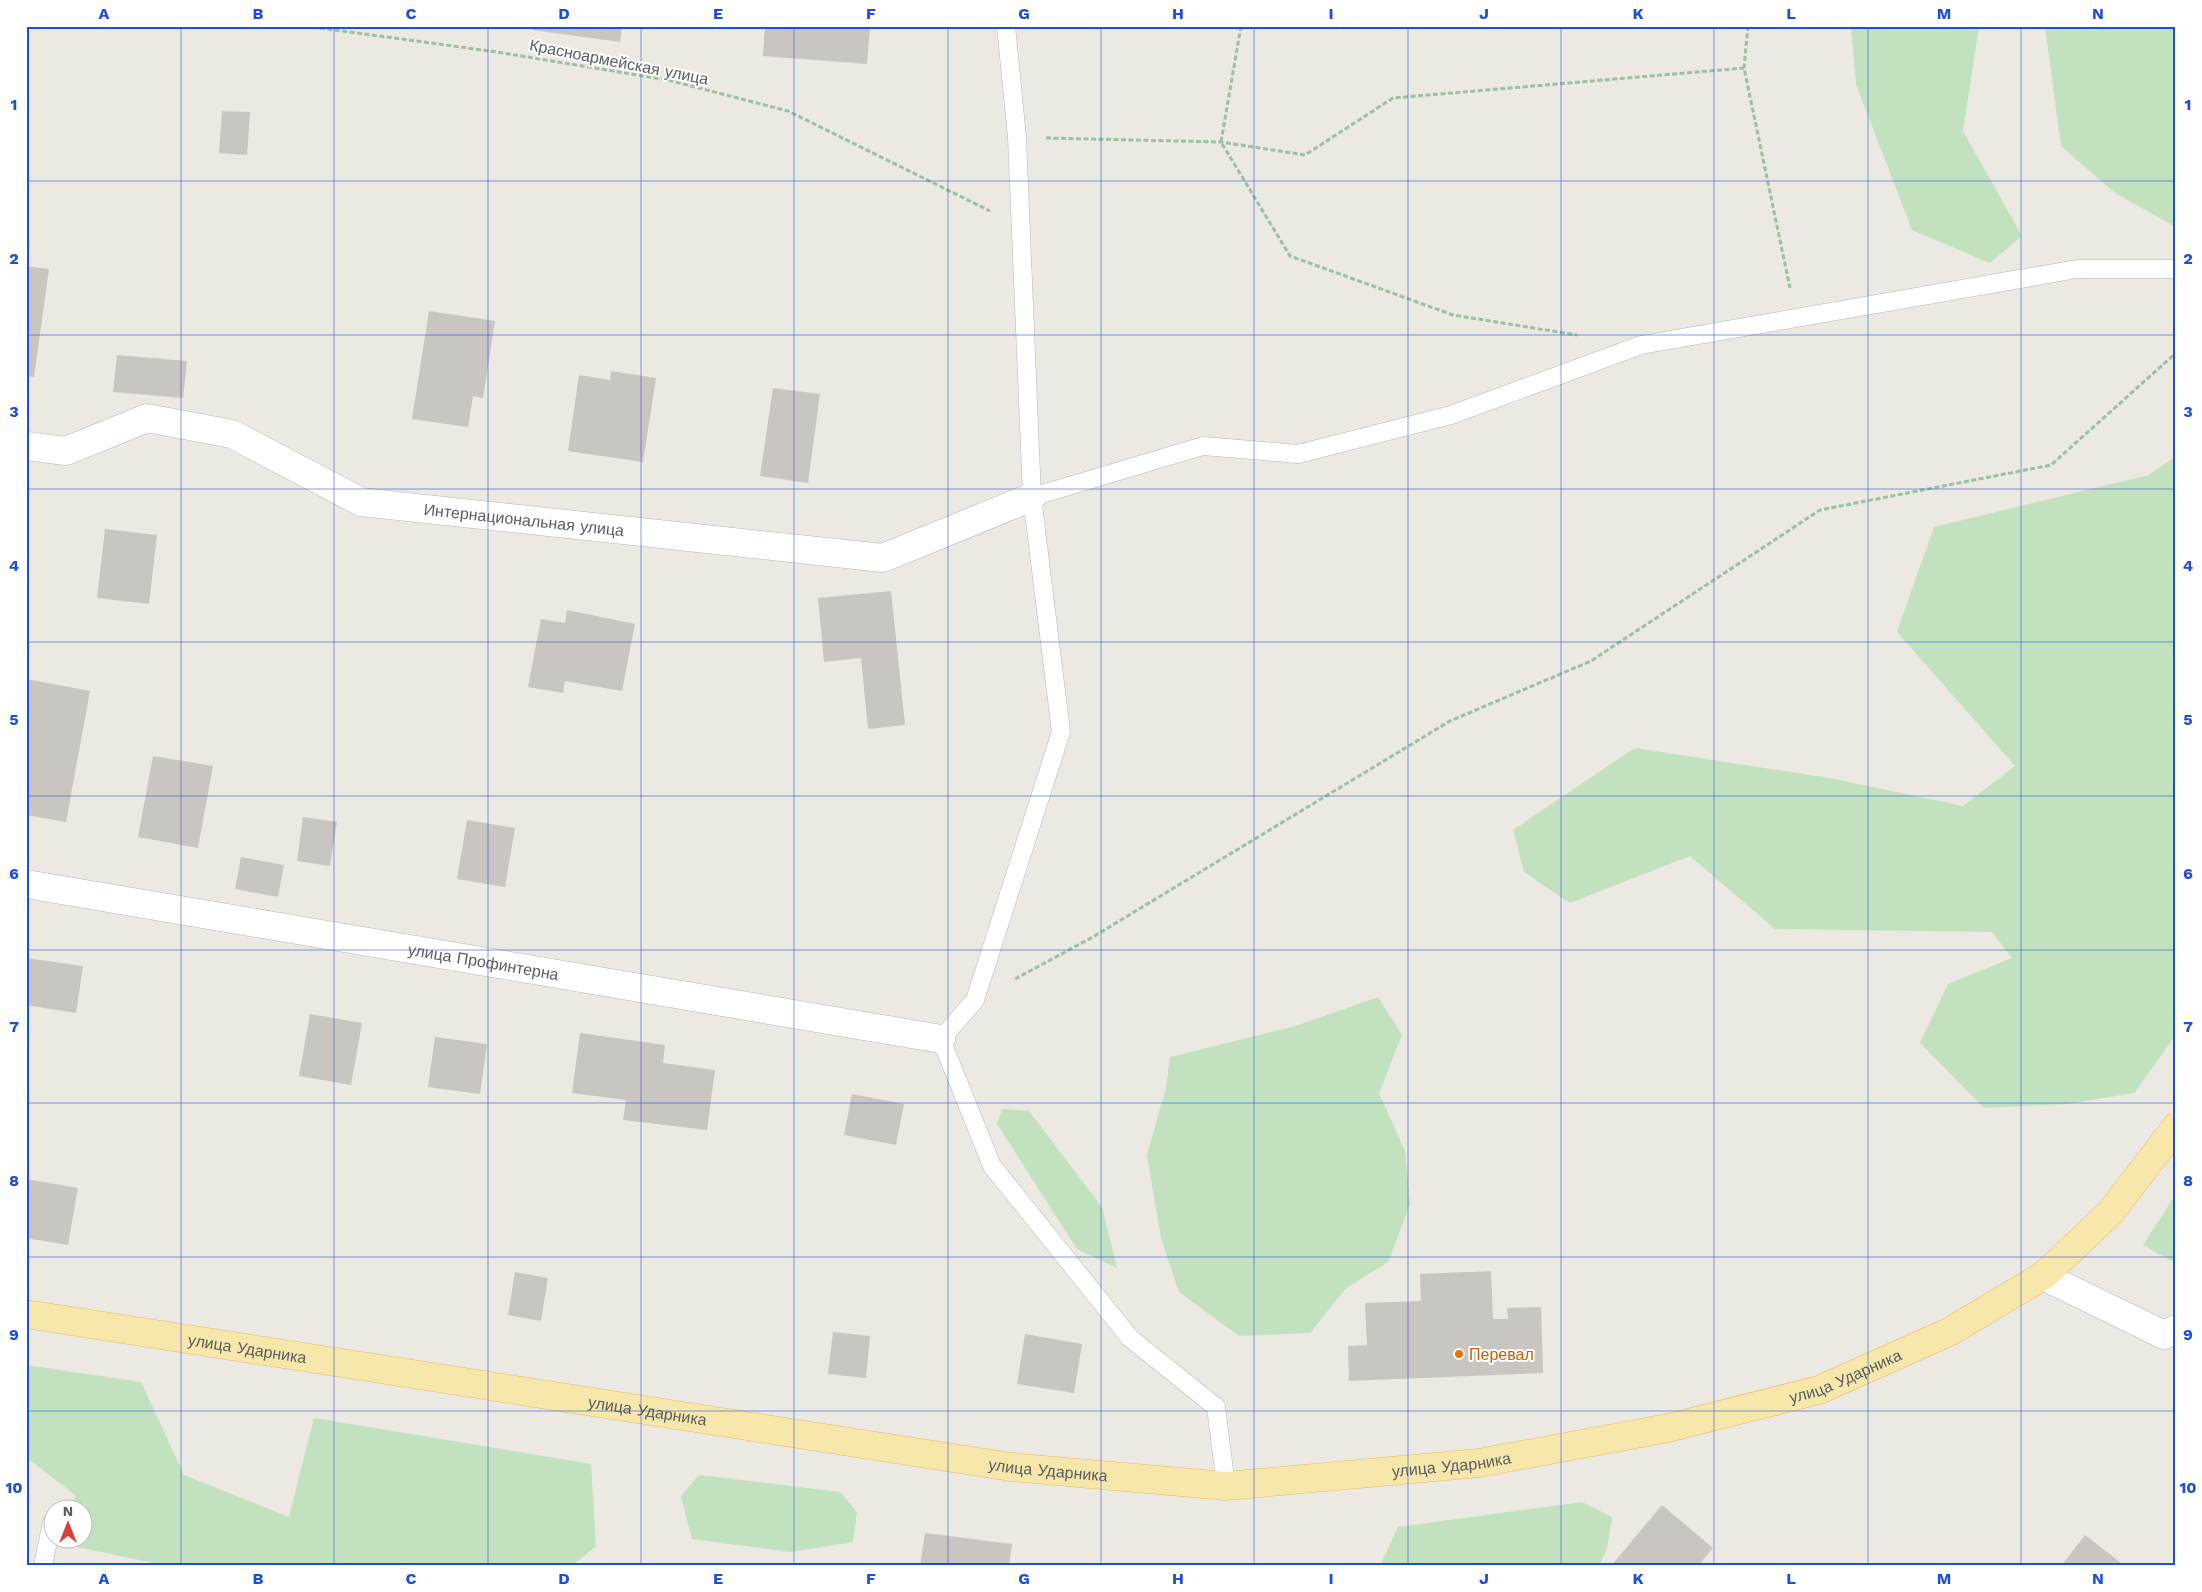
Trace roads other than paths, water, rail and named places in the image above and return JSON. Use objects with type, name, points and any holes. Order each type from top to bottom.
[{"type":"main road","name":"улица Ударника","points":[[26,1314],[1011,1467],[1226,1486],[1479,1463],[1668,1428],[1819,1390],[1949,1332],[2044,1276],[2110,1214],[2176,1127]]},
{"type":"street","name":"Интернациональная улица","points":[[26,446],[66,451],[146,418],[232,434],[361,502],[883,558],[1032,497]]},
{"type":"street","name":"улица Профинтерна","points":[[26,884],[941,1039]]},
{"type":"street","points":[[2044,1276],[2172,1337]]},
{"type":"lane","points":[[1006,26],[1017,137],[1032,497],[1061,732],[975,1000],[941,1039],[992,1166],[1130,1338],[1216,1407],[1226,1486]]},
{"type":"lane","points":[[1032,497],[1202,446],[1298,454],[1451,415],[1641,345],[2077,269],[2176,269]]},
{"type":"lane","points":[[43,1566],[46,1550]]},
{"type":"place","name":"Перевал","points":[[1459,1354]]}]
